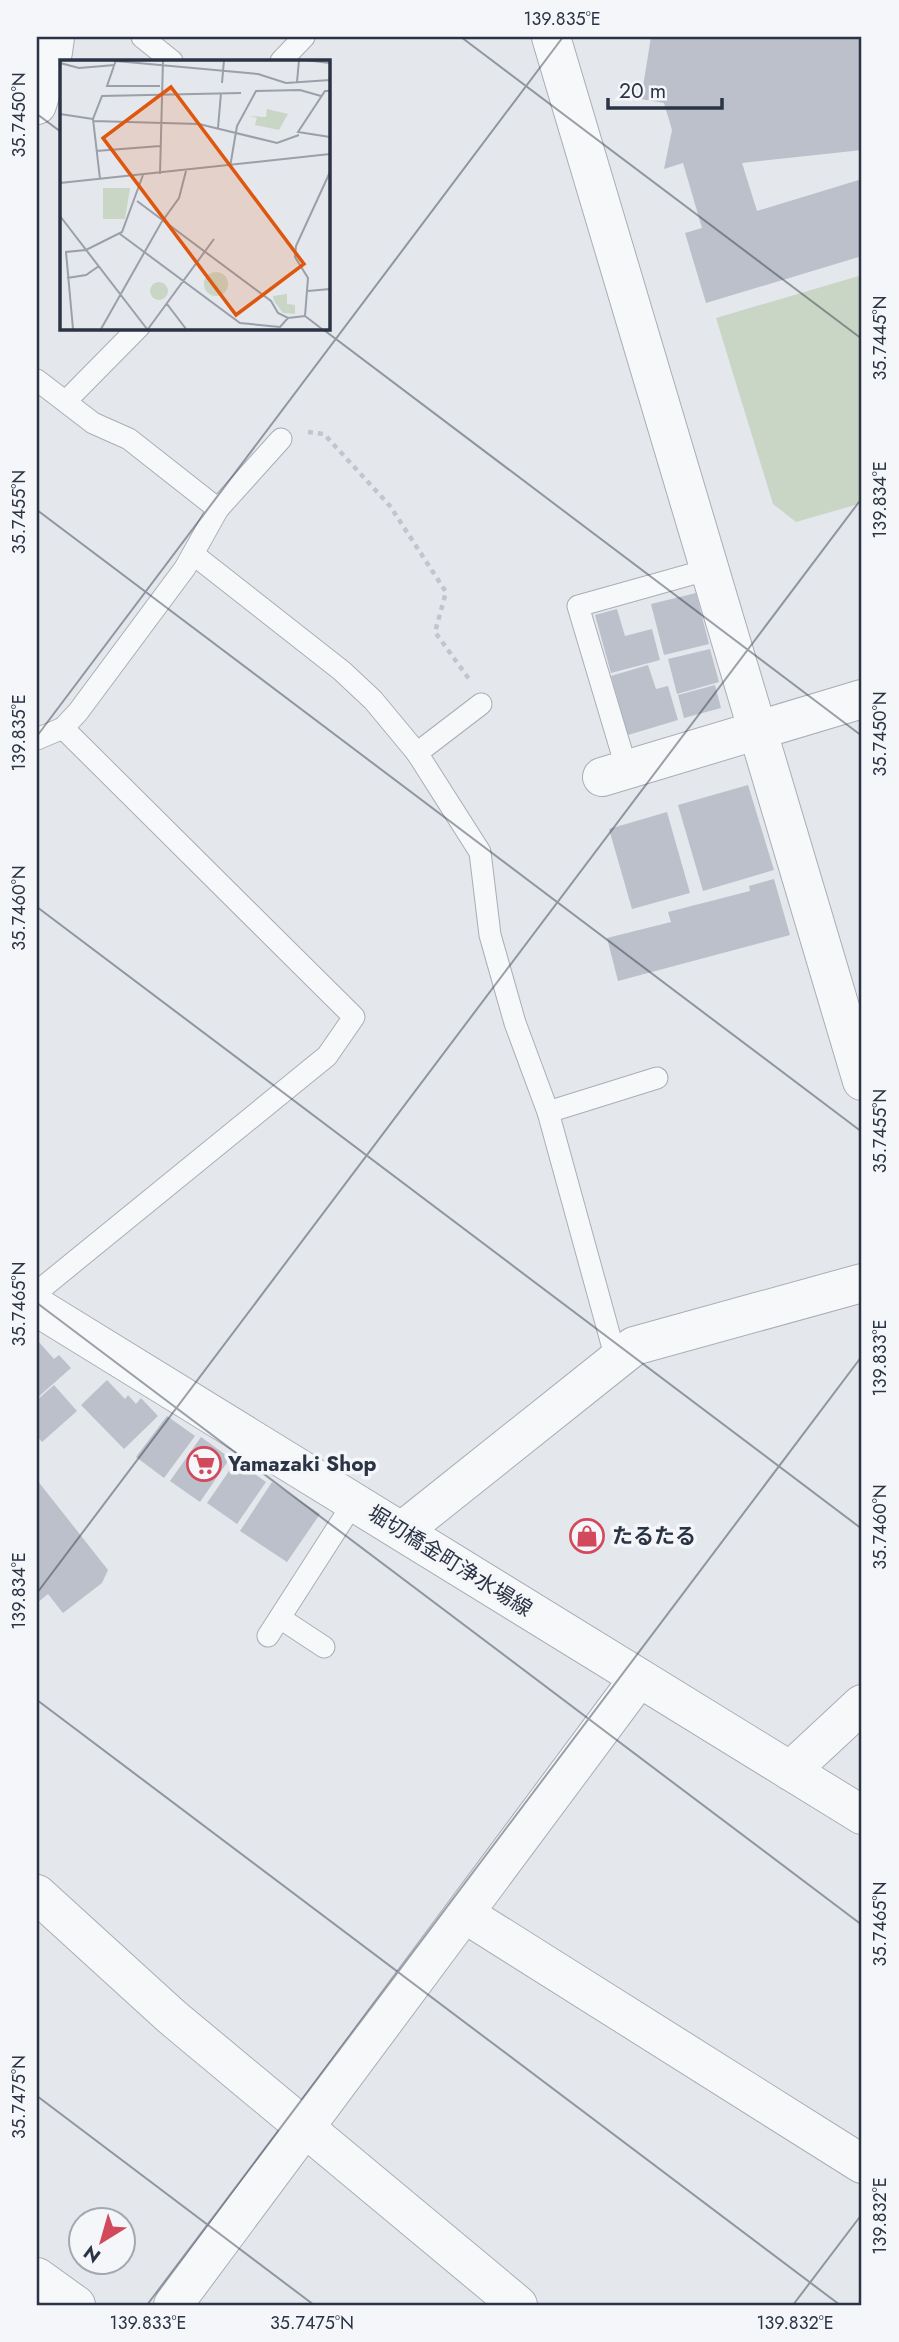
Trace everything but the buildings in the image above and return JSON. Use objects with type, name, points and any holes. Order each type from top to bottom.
[{"type":"street","points":[[37,105],[55,37]]},
{"type":"street","points":[[551,37],[862,1081]]},
{"type":"street","points":[[614,774],[862,699]]},
{"type":"street","points":[[402,1531],[634,1346],[862,1283]]},
{"type":"street","name":"堀切橋金町浄水場線","points":[[37,1307],[862,1815]]},
{"type":"street","points":[[173,2305],[307,2129],[639,1678]]},
{"type":"street","points":[[790,1771],[862,1704]]},
{"type":"street","points":[[37,1894],[172,2017],[518,2305]]},
{"type":"street","points":[[465,1914],[862,2164]]},
{"type":"street","points":[[37,2277],[76,2305]]},
{"type":"lane","points":[[142,37],[171,60]]},
{"type":"lane","points":[[282,60],[304,37]]},
{"type":"lane","points":[[67,400],[137,329]]},
{"type":"lane","points":[[37,380],[93,422],[129,439],[218,509]]},
{"type":"lane","points":[[37,739],[63,728],[193,554],[218,509],[281,439]]},
{"type":"lane","points":[[193,554],[342,671],[373,700],[417,753],[480,852],[490,935],[515,1023],[548,1112],[616,1359]]},
{"type":"lane","points":[[614,774],[578,606],[710,569]]},
{"type":"lane","points":[[417,753],[481,704]]},
{"type":"lane","points":[[37,1293],[327,1056],[354,1017],[63,728]]},
{"type":"lane","points":[[548,1112],[657,1078]]},
{"type":"lane","points":[[268,1636],[354,1502]]},
{"type":"lane","points":[[280,1618],[324,1647]]},
{"type":"path","points":[[281,439],[286,435],[317,431],[324,434],[390,506],[446,592],[435,632],[485,700],[481,704]]},
{"type":"green space","points":[[862,275],[862,503],[796,522],[773,504],[716,318]]},
{"type":"place","name":"Yamazaki Shop","points":[[204,1464]]},
{"type":"place","name":"たるたる","points":[[587,1536]]}]
